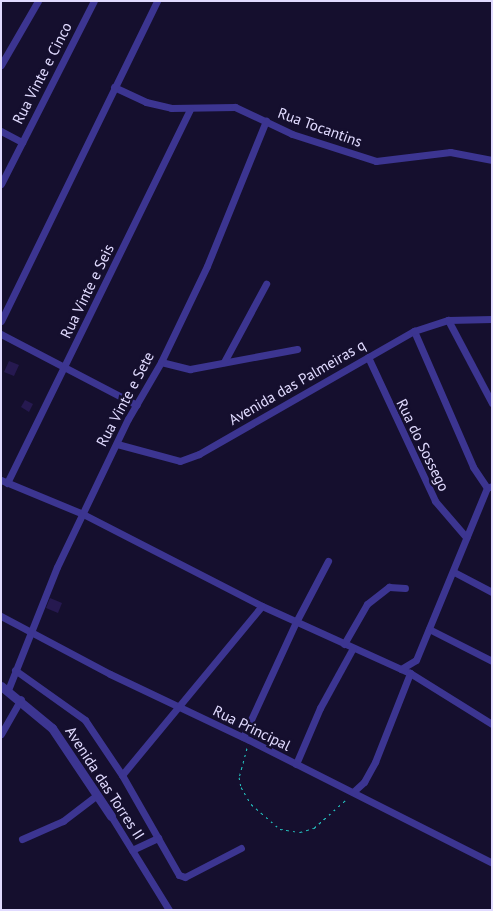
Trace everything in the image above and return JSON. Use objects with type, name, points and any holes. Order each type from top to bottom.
[{"type":"street","points":[[1,65],[38,1]]},
{"type":"street","name":"Rua Vinte e Cinco","points":[[1,184],[94,1]]},
{"type":"street","points":[[1,321],[157,1]]},
{"type":"street","name":"Rua Tocantins","points":[[114,87],[154,104],[190,110],[227,105],[292,134],[376,161],[450,152],[492,160]]},
{"type":"street","name":"Rua Vinte e Seis","points":[[4,482],[65,366],[190,110]]},
{"type":"street","name":"Rua Vinte e Sete","points":[[5,688],[15,670],[30,630],[83,514],[137,405],[161,362],[207,266],[266,121]]},
{"type":"street","points":[[1,131],[22,142]]},
{"type":"street","points":[[224,362],[266,284]]},
{"type":"street","name":"Avenida das Palmeiras q","points":[[117,444],[174,461],[186,458],[414,332],[448,320],[492,318]]},
{"type":"street","points":[[448,320],[492,403]]},
{"type":"street","points":[[402,669],[416,660],[454,572],[466,537],[490,487],[473,467],[414,332]]},
{"type":"street","points":[[1,334],[137,405]]},
{"type":"street","points":[[161,362],[184,369],[297,349]]},
{"type":"street","name":"Rua do Sossego","points":[[368,357],[435,501],[466,537]]},
{"type":"street","points":[[4,482],[83,514],[262,606],[402,669],[492,724]]},
{"type":"street","points":[[246,739],[296,622],[328,561]]},
{"type":"street","points":[[454,572],[492,592]]},
{"type":"street","points":[[344,644],[367,604],[389,587],[404,588]]},
{"type":"street","points":[[122,775],[262,606]]},
{"type":"street","name":"Rua Principal","points":[[1,616],[177,707],[246,739],[492,863]]},
{"type":"street","points":[[429,629],[492,660]]},
{"type":"street","points":[[296,764],[320,708],[353,648]]},
{"type":"street","points":[[15,670],[75,711],[122,775],[178,874],[185,877],[241,848]]},
{"type":"street","points":[[353,792],[364,782],[376,762],[410,673]]},
{"type":"street","name":"Avenida das Torres II","points":[[5,688],[21,699],[52,728],[111,816],[169,910]]},
{"type":"street","points":[[1,734],[21,699]]},
{"type":"street","points":[[22,839],[63,821],[97,795]]},
{"type":"street","points":[[132,850],[158,838]]},
{"type":"path","points":[[246,739],[239,777],[241,787],[251,804],[280,829],[300,832],[314,828],[353,792]]},
{"type":"building","points":[[9,361],[19,365],[14,376],[4,372]]},
{"type":"building","points":[[25,400],[33,404],[29,412],[21,407]]},
{"type":"building","points":[[50,598],[62,603],[58,613],[46,608]]}]
